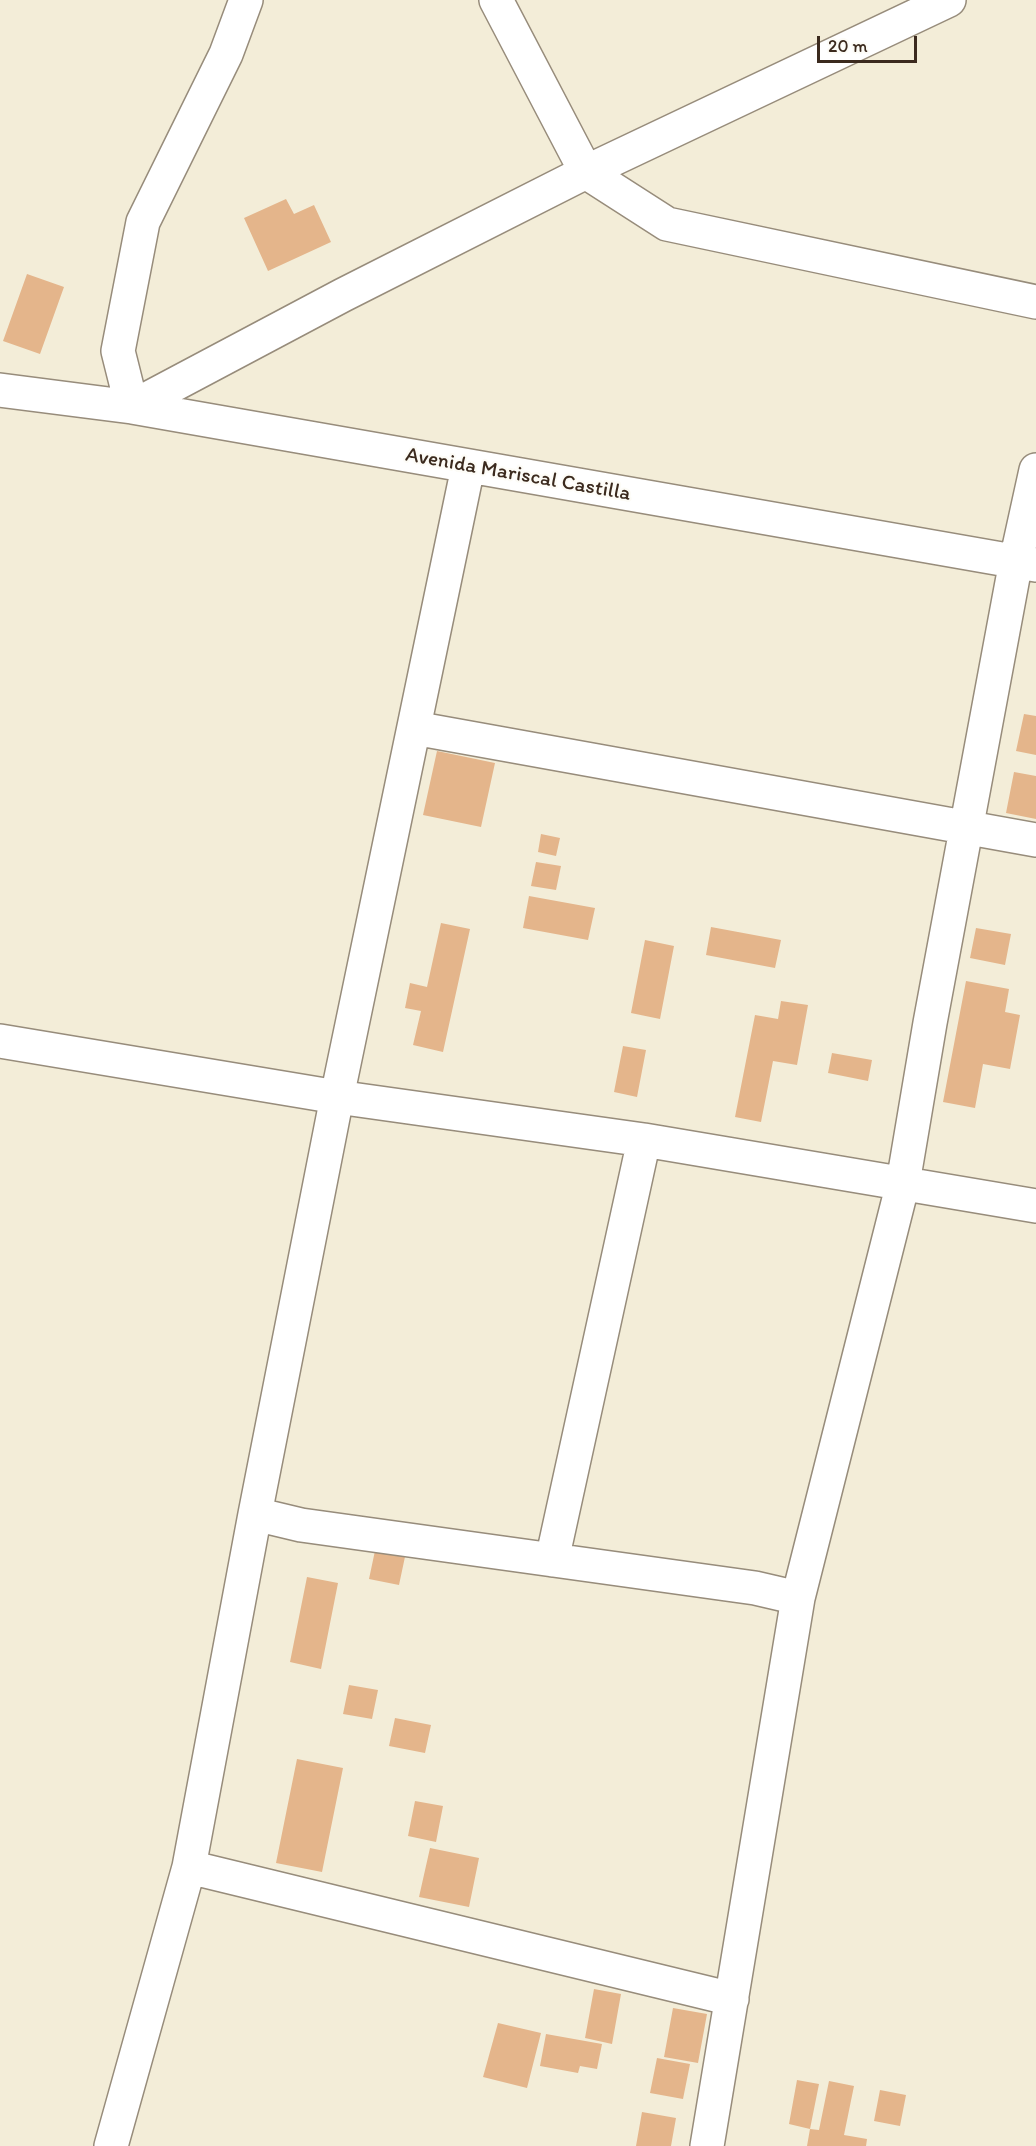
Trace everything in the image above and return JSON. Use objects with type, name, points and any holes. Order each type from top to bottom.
[{"type":"street","points":[[246,0],[226,54],[142,222],[118,351],[132,407],[343,295],[586,172],[949,0]]},
{"type":"street","points":[[496,0],[586,172],[667,224],[1036,302]]},
{"type":"street","name":"Avenida Mariscal Castilla","points":[[0,390],[132,407],[1026,563]]},
{"type":"street","points":[[111,2146],[189,1867],[255,1514],[337,1097],[468,467]]},
{"type":"street","points":[[707,2146],[798,1598],[903,1183],[966,828],[1026,563],[1036,470]]},
{"type":"street","points":[[414,728],[1036,840]]},
{"type":"street","points":[[0,1041],[337,1097],[644,1140],[1036,1206]]},
{"type":"street","points":[[552,1560],[644,1140]]},
{"type":"street","points":[[255,1514],[301,1525],[755,1588],[798,1598]]},
{"type":"street","points":[[189,1867],[732,1999]]},
{"type":"building","points":[[286,199],[294,214],[314,205],[331,242],[268,271],[244,218]]},
{"type":"building","points":[[27,274],[64,287],[40,354],[3,341]]},
{"type":"building","points":[[1024,714],[1036,716],[1036,755],[1016,751]]},
{"type":"building","points":[[437,751],[495,763],[481,827],[423,815]]},
{"type":"building","points":[[1014,772],[1036,776],[1036,819],[1006,813]]},
{"type":"building","points":[[541,834],[560,838],[556,856],[538,852]]},
{"type":"building","points":[[536,862],[561,866],[556,890],[531,886]]},
{"type":"building","points":[[529,896],[595,908],[588,940],[523,928]]},
{"type":"building","points":[[441,923],[470,929],[443,1052],[413,1045],[421,1011],[405,1008],[410,983],[427,987]]},
{"type":"building","points":[[711,927],[781,940],[775,968],[706,955]]},
{"type":"building","points":[[976,928],[1011,934],[1005,965],[970,958]]},
{"type":"building","points":[[645,940],[674,946],[660,1019],[631,1013]]},
{"type":"building","points":[[966,981],[1009,989],[1005,1012],[1020,1015],[1010,1069],[983,1064],[975,1108],[943,1102]]},
{"type":"building","points":[[781,1001],[808,1005],[797,1065],[773,1061],[761,1122],[735,1117],[755,1015],[778,1019]]},
{"type":"building","points":[[623,1046],[646,1050],[637,1097],[614,1092]]},
{"type":"building","points":[[832,1053],[872,1060],[868,1081],[828,1073]]},
{"type":"building","points":[[376,1546],[406,1552],[399,1585],[369,1579]]},
{"type":"building","points":[[307,1577],[338,1583],[321,1669],[290,1662]]},
{"type":"building","points":[[349,1685],[378,1690],[372,1719],[343,1714]]},
{"type":"building","points":[[395,1718],[431,1725],[425,1753],[389,1746]]},
{"type":"building","points":[[297,1759],[343,1768],[322,1872],[276,1863]]},
{"type":"building","points":[[415,1801],[443,1806],[436,1842],[408,1836]]},
{"type":"building","points":[[430,1848],[479,1858],[469,1907],[419,1897]]},
{"type":"building","points":[[594,1989],[621,1994],[612,2044],[585,2038]]},
{"type":"building","points":[[673,2008],[707,2014],[698,2063],[664,2057]]},
{"type":"building","points":[[498,2023],[541,2033],[527,2088],[483,2077]]},
{"type":"building","points":[[546,2034],[602,2044],[597,2069],[580,2066],[578,2073],[540,2066]]},
{"type":"building","points":[[657,2058],[690,2064],[683,2099],[650,2093]]},
{"type":"building","points":[[797,2080],[819,2084],[810,2129],[789,2124]]},
{"type":"building","points":[[829,2081],[854,2086],[844,2135],[867,2139],[866,2146],[807,2146],[810,2129],[819,2130]]},
{"type":"building","points":[[880,2090],[906,2095],[900,2126],[874,2121]]},
{"type":"building","points":[[642,2112],[676,2118],[671,2146],[636,2146]]}]
